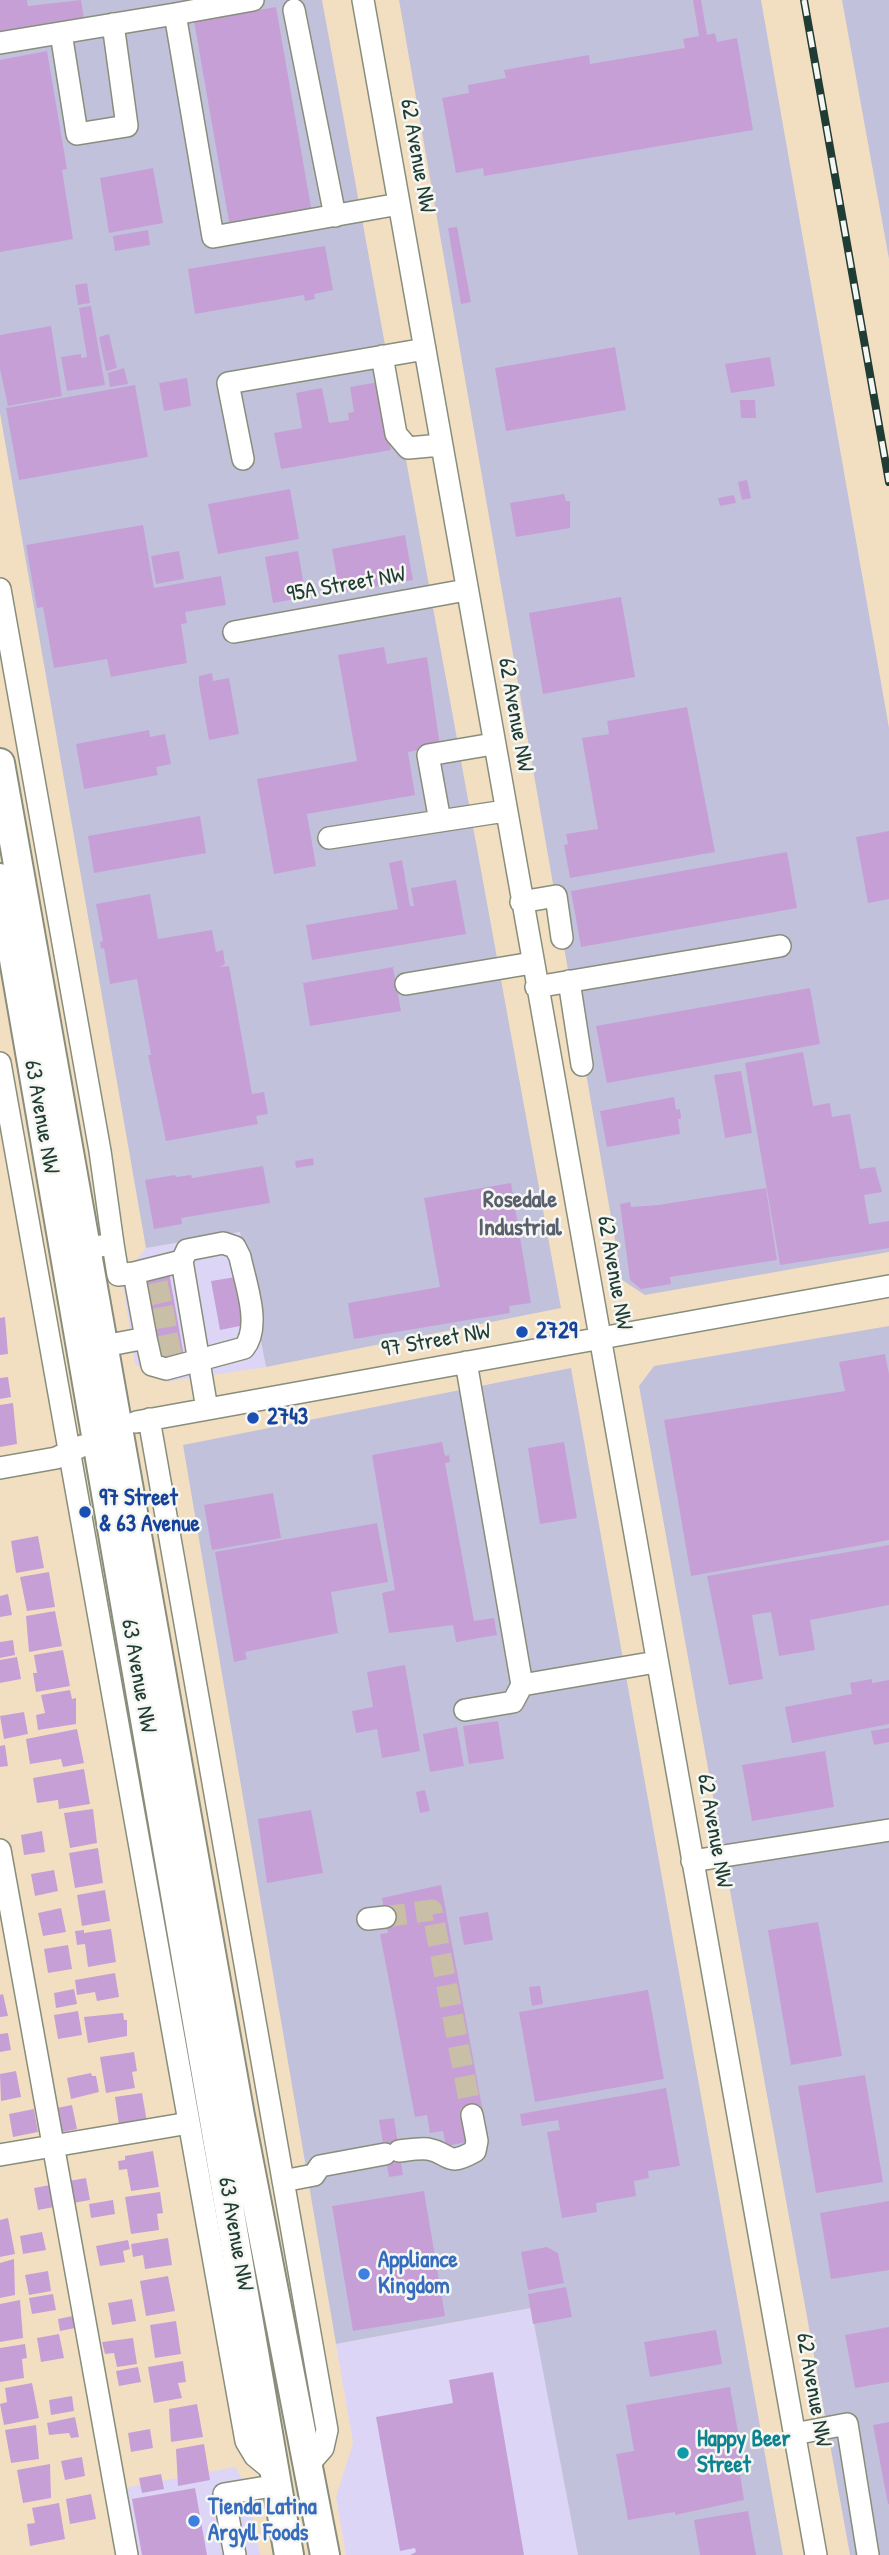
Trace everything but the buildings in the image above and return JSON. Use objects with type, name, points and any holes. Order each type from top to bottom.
[{"type":"main road","name":"63 Avenue NW","points":[[0,763],[5,866],[108,1432],[289,2555]]},
{"type":"main road","name":"63 Avenue NW","points":[[5,866],[71,1156],[100,1246],[108,1432],[160,1665],[240,2116],[325,2555]]},
{"type":"street","points":[[0,43],[253,0]]},
{"type":"street","name":"62 Avenue NW","points":[[363,0],[598,1338],[816,2555]]},
{"type":"street","points":[[294,10],[335,216]]},
{"type":"street","points":[[176,14],[214,237],[399,204]]},
{"type":"street","points":[[61,33],[77,134],[127,126],[113,24]]},
{"type":"street","points":[[243,459],[228,383],[425,349]]},
{"type":"street","points":[[382,356],[396,434],[408,448],[441,445]]},
{"type":"street","name":"63 Avenue NW","points":[[0,589],[4,635],[47,852],[100,1152],[100,1246]]},
{"type":"street","name":"95A Street NW","points":[[234,632],[466,590]]},
{"type":"street","points":[[440,821],[428,755],[494,744]]},
{"type":"street","points":[[329,838],[505,811]]},
{"type":"street","points":[[5,866],[47,852]]},
{"type":"street","points":[[521,902],[556,896],[562,938]]},
{"type":"street","points":[[536,987],[780,946]]},
{"type":"street","points":[[406,984],[532,963]]},
{"type":"street","points":[[569,981],[582,1065]]},
{"type":"street","name":"63 Avenue NW","points":[[0,1063],[246,2441],[255,2455],[278,2479]]},
{"type":"street","points":[[71,1156],[100,1152]]},
{"type":"street","points":[[134,1273],[144,1296],[152,1365],[160,1368],[199,1361],[244,1348],[251,1339],[252,1320],[240,1256],[235,1247],[223,1243],[187,1250],[182,1261],[180,1288],[189,1340],[199,1361],[208,1409]]},
{"type":"street","points":[[100,1246],[118,1275],[182,1261]]},
{"type":"street","name":"97 Street NW","points":[[0,1468],[70,1452],[108,1432],[149,1419],[889,1286]]},
{"type":"street","points":[[104,1346],[150,1335]]},
{"type":"street","points":[[465,1710],[513,1702],[522,1685],[466,1362]]},
{"type":"street","points":[[149,1419],[327,2430],[323,2448],[308,2465]]},
{"type":"street","points":[[160,1665],[191,1660]]},
{"type":"street","points":[[522,1685],[656,1662]]},
{"type":"street","points":[[172,1733],[202,1728]]},
{"type":"street","points":[[692,1861],[889,1830]]},
{"type":"street","points":[[0,1850],[127,2555]]},
{"type":"street","points":[[240,2116],[270,2110]]},
{"type":"street","points":[[283,2181],[314,2175],[320,2166],[392,2152],[429,2149],[446,2159],[466,2156],[475,2151],[477,2140],[472,2115]]},
{"type":"street","points":[[0,2155],[189,2123]]},
{"type":"street","points":[[794,2434],[846,2424],[868,2555]]},
{"type":"street","points":[[235,2555],[224,2494],[278,2479]]},
{"type":"shaded area","points":[[0,0],[322,0],[561,1308],[266,1367],[240,1232],[146,1248],[0,413]]},
{"type":"shaded area","points":[[399,0],[761,0],[889,728],[889,1252],[645,1295],[622,1280]]},
{"type":"shaded area","points":[[842,0],[889,0],[889,259]]},
{"type":"shaded area","points":[[240,1231],[266,1367],[166,1382],[135,1364],[122,1278],[146,1248]]},
{"type":"shaded area","points":[[889,1326],[889,2555],[850,2555],[639,1386],[654,1366]]},
{"type":"shaded area","points":[[571,1368],[783,2555],[578,2555],[531,2308],[336,2344],[183,1445]]},
{"type":"shaded area","points":[[532,2308],[578,2555],[346,2555],[336,2497],[353,2443],[336,2344]]},
{"type":"shaded area","points":[[235,2467],[248,2488],[260,2555],[136,2555],[124,2488]]},
{"type":"tunnel","points":[[149,1295],[172,1290]]},
{"type":"tunnel","points":[[154,1319],[177,1315]]},
{"type":"tunnel","points":[[159,1347],[182,1342]]},
{"type":"tunnel","points":[[385,1917],[432,1910],[472,2115]]},
{"type":"railway","points":[[804,0],[889,482]]},
{"type":"place","name":"2729","points":[[522,1332]]},
{"type":"place","name":"2743","points":[[253,1418]]},
{"type":"place","name":"97 Street & 63 Avenue","points":[[85,1512]]},
{"type":"place","name":"Appliance Kingdom","points":[[364,2274]]},
{"type":"place","name":"Happy Beer Street","points":[[683,2453]]},
{"type":"place","name":"Tienda Latina Argyll Foods","points":[[194,2521]]},
{"type":"district","name":"Rosedale Industrial","points":[[520,1215]]}]
